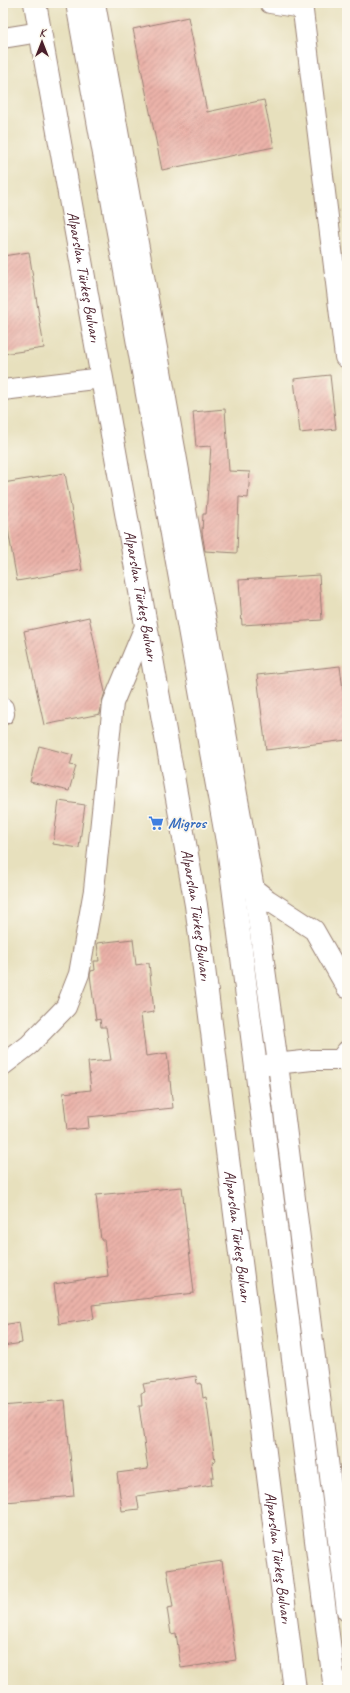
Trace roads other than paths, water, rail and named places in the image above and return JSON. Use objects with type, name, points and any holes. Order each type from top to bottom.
[{"type":"main road","name":"Alparslan Türkeş Bulvarı","points":[[35,3],[196,905],[295,1690]]},
{"type":"main road","points":[[77,3],[231,871],[335,1690]]},
{"type":"street","points":[[95,3],[254,889],[278,1064],[347,1611]]},
{"type":"street","points":[[270,3],[302,6],[345,357],[347,358]]},
{"type":"street","points":[[3,38],[40,32]]},
{"type":"street","points":[[3,390],[102,378]]},
{"type":"street","points":[[3,1065],[29,1044],[66,1007],[79,974],[94,890],[113,703],[146,624]]},
{"type":"street","points":[[231,871],[268,900],[314,930],[347,988]]},
{"type":"street","points":[[256,1066],[312,1060],[340,1060],[347,1051]]},
{"type":"place","name":"Migros","points":[[156,823]]}]
